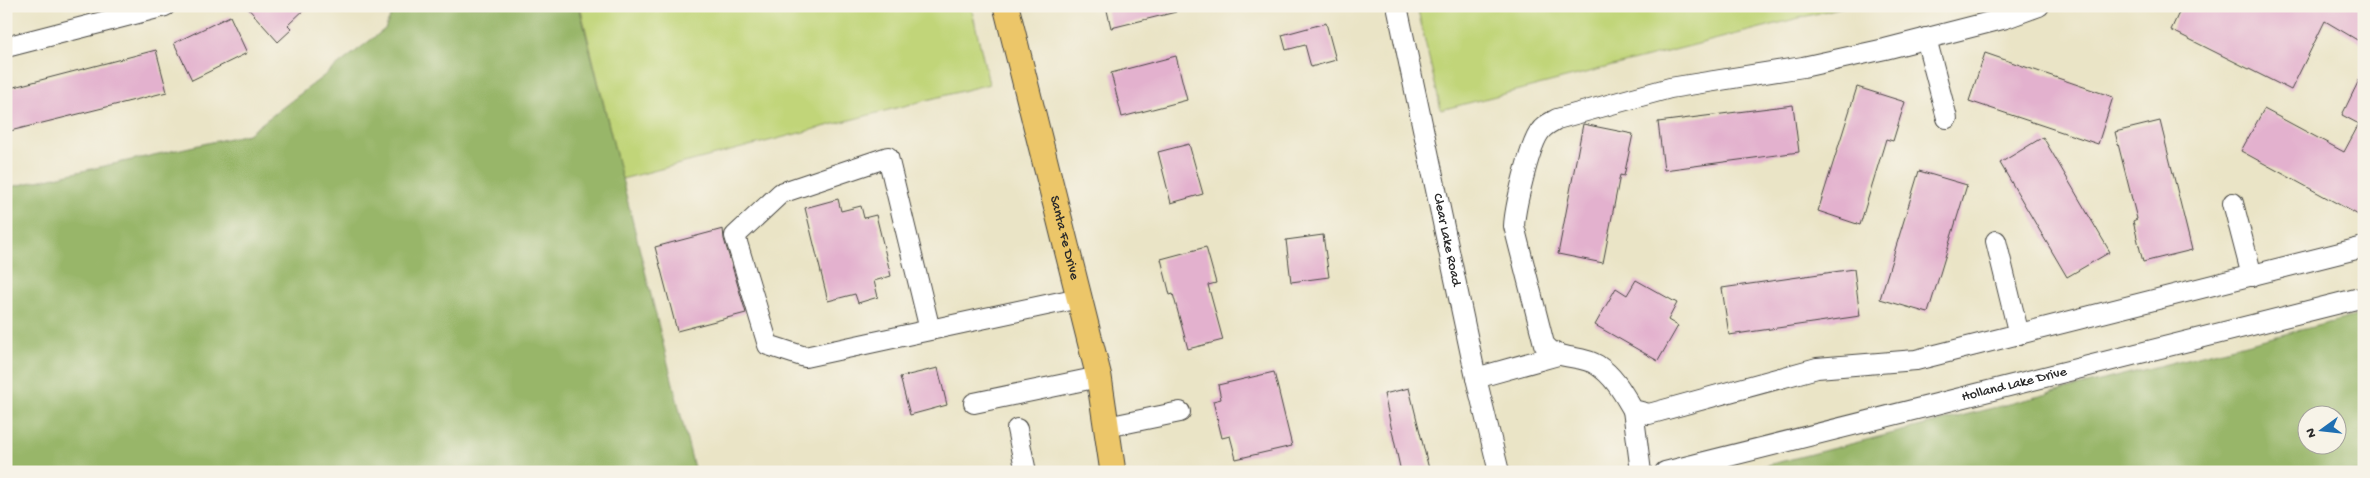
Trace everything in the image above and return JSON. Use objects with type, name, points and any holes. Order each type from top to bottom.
[{"type":"main road","name":"Santa Fe Drive","points":[[1006,6],[1099,377],[1113,472]]},
{"type":"street","points":[[6,47],[165,6]]},
{"type":"street","name":"Clear Lake Road","points":[[1397,6],[1476,378],[1499,472]]},
{"type":"street","points":[[1642,472],[1633,410],[1625,394],[1610,375],[1596,364],[1584,358],[1558,355],[1549,351],[1544,344],[1514,226],[1515,213],[1539,132],[1546,124],[1557,119],[1670,88],[1803,67],[2006,18],[2039,6]]},
{"type":"street","points":[[1926,38],[1947,118]]},
{"type":"street","points":[[930,330],[888,157],[782,193],[735,236],[768,344],[805,357],[1079,298]]},
{"type":"street","points":[[2234,202],[2252,276]]},
{"type":"street","points":[[1996,241],[2019,334]]},
{"type":"street","points":[[1633,410],[1649,414],[1817,368],[1916,360],[2364,248]]},
{"type":"street","name":"Holland Lake Drive","points":[[1665,472],[2364,297]]},
{"type":"street","points":[[1476,378],[1558,355]]},
{"type":"street","points":[[974,403],[1099,377]]},
{"type":"street","points":[[1107,427],[1180,412]]},
{"type":"street","points":[[1017,429],[1026,472]]},
{"type":"green space","points":[[395,6],[579,6],[695,472],[6,472],[6,188],[248,134],[385,29]]},
{"type":"green space","points":[[580,6],[971,6],[989,84],[622,179]]},
{"type":"green space","points":[[1417,6],[1846,6],[1441,110]]},
{"type":"green space","points":[[2364,314],[2364,472],[1740,472]]},
{"type":"building","points":[[246,6],[308,6],[288,25],[292,29],[278,42]]},
{"type":"building","points":[[1106,6],[1175,6],[1176,12],[1111,28]]},
{"type":"building","points":[[2182,6],[2364,6],[2364,44],[2325,21],[2291,90],[2171,30]]},
{"type":"building","points":[[230,16],[247,53],[192,80],[174,43]]},
{"type":"building","points":[[1326,23],[1336,60],[1311,67],[1305,45],[1286,50],[1282,35]]},
{"type":"building","points":[[156,50],[167,92],[6,132],[6,89]]},
{"type":"building","points":[[1985,53],[2113,97],[2098,144],[1969,101]]},
{"type":"building","points":[[1176,56],[1187,100],[1122,117],[1111,73]]},
{"type":"building","points":[[2364,70],[2364,218],[2241,151],[2264,109],[2344,152],[2359,124],[2342,115]]},
{"type":"building","points":[[1857,87],[1905,102],[1893,141],[1886,139],[1860,225],[1818,211]]},
{"type":"building","points":[[1793,105],[1799,152],[1664,170],[1658,122]]},
{"type":"building","points":[[2160,121],[2192,250],[2143,262],[2133,221],[2137,219],[2115,132]]},
{"type":"building","points":[[1583,124],[1633,134],[1624,176],[1620,175],[1603,263],[1558,254]]},
{"type":"building","points":[[2043,137],[2110,252],[2067,277],[2000,163]]},
{"type":"building","points":[[1189,144],[1203,194],[1171,203],[1158,152]]},
{"type":"building","points":[[1919,171],[1967,185],[1928,313],[1880,299]]},
{"type":"building","points":[[838,199],[841,211],[861,206],[864,218],[876,215],[891,276],[874,281],[878,297],[858,303],[855,294],[828,301],[805,208]]},
{"type":"building","points":[[723,229],[724,239],[746,313],[677,331],[655,247]]},
{"type":"building","points":[[1323,235],[1329,277],[1291,282],[1286,240]]},
{"type":"building","points":[[1206,247],[1216,283],[1208,285],[1223,340],[1188,349],[1173,294],[1170,295],[1161,259]]},
{"type":"building","points":[[1854,269],[1860,316],[1729,335],[1722,288]]},
{"type":"building","points":[[1636,280],[1677,303],[1668,320],[1678,326],[1658,361],[1595,325],[1616,288],[1627,295]]},
{"type":"building","points":[[938,368],[947,405],[910,415],[900,377]]},
{"type":"building","points":[[1274,372],[1292,446],[1236,459],[1230,436],[1222,438],[1213,401],[1221,399],[1218,385]]},
{"type":"building","points":[[1409,388],[1429,469],[1419,472],[1401,472],[1384,394]]}]
